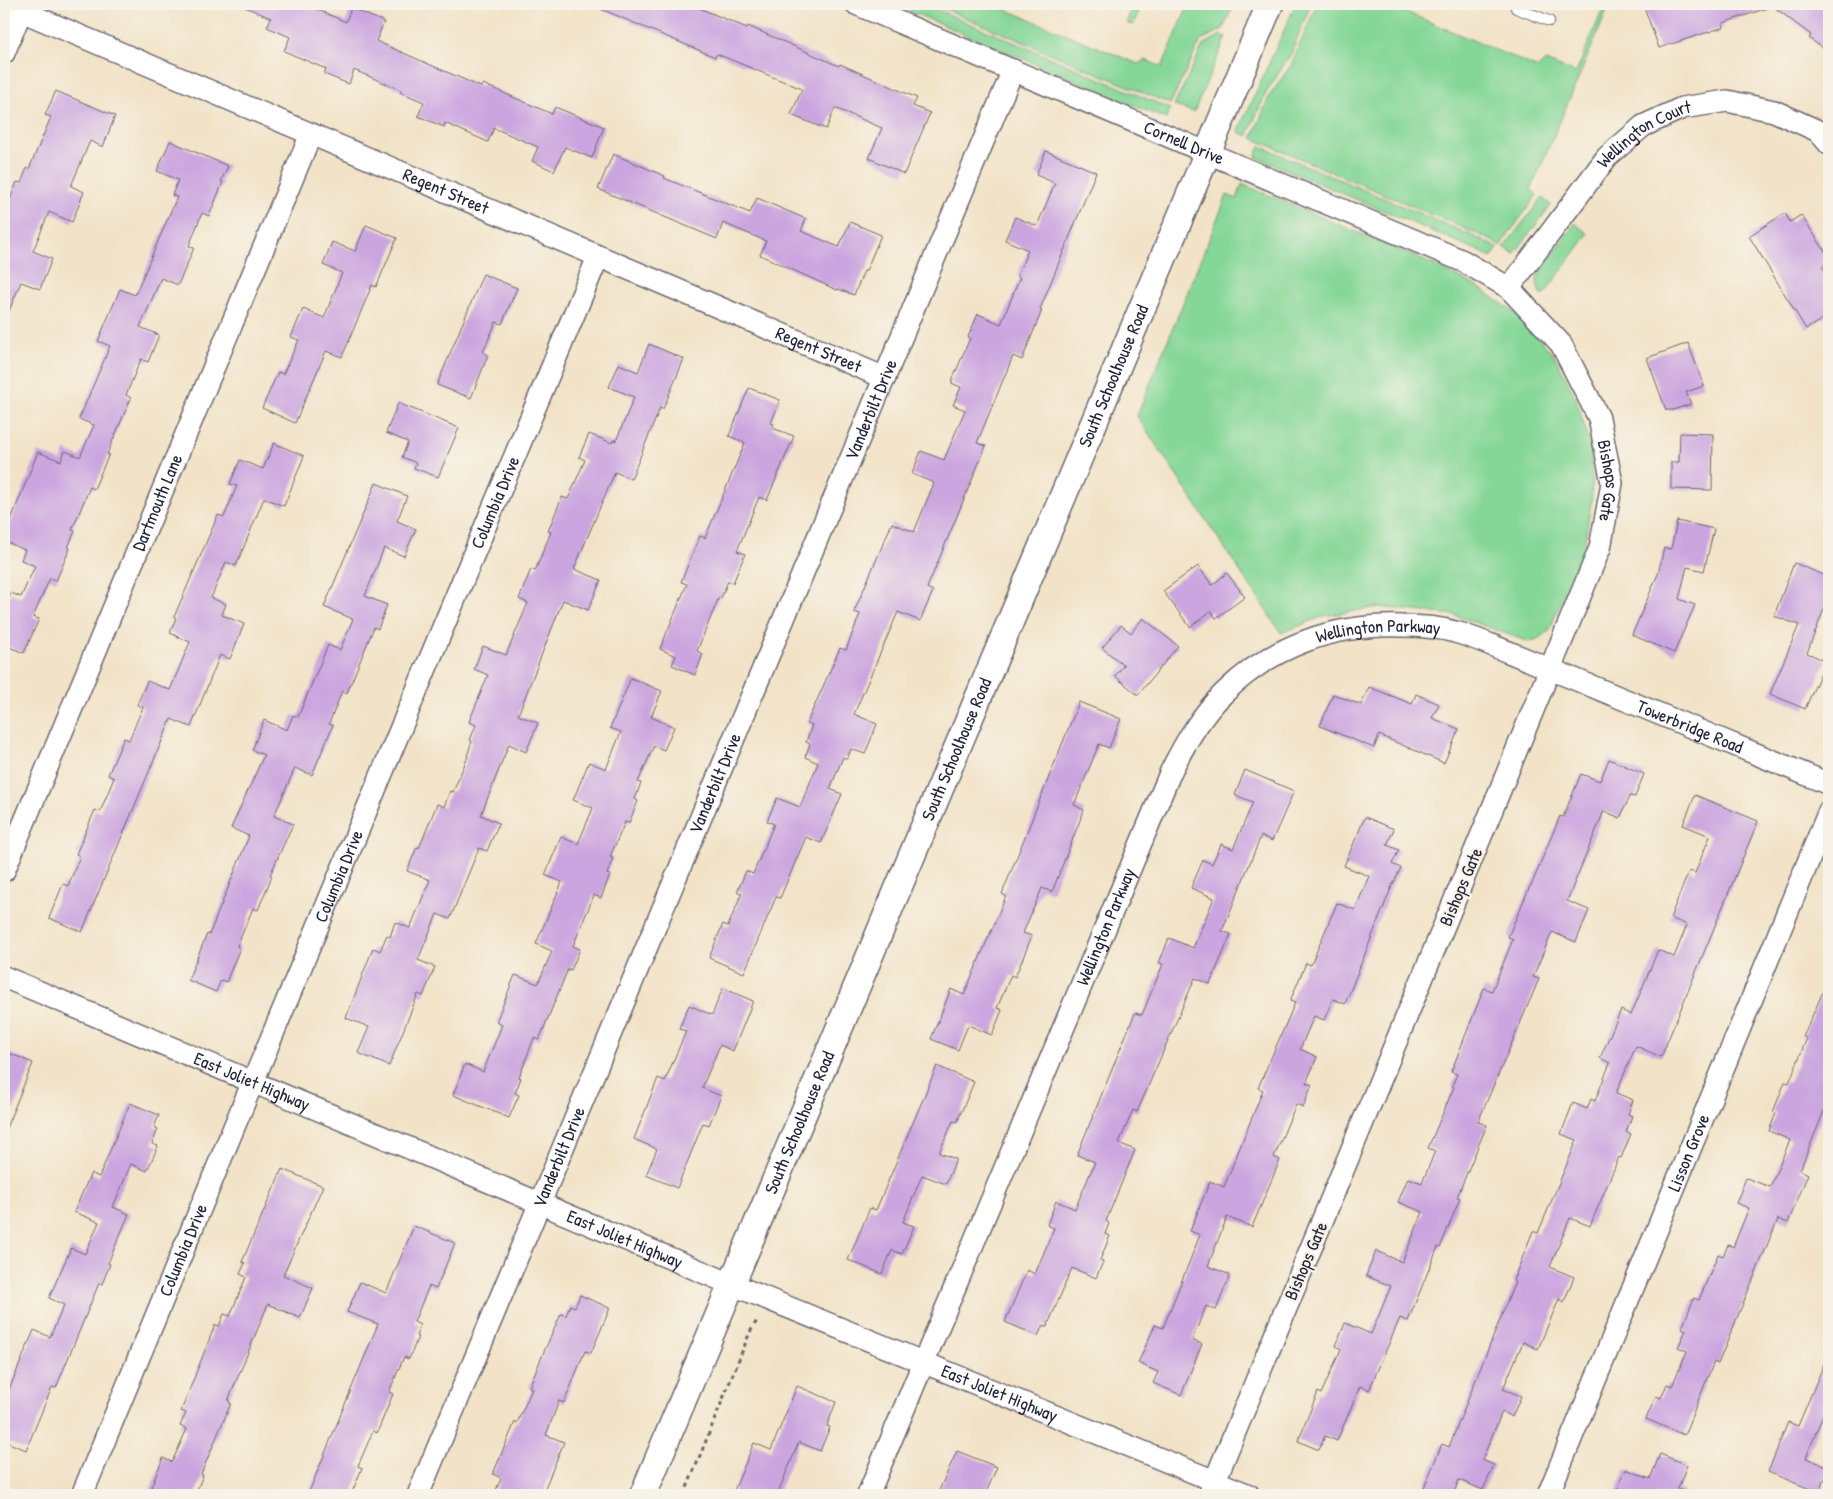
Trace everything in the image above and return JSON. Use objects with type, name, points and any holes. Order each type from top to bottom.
[{"type":"street","name":"Cornell Drive","points":[[856,4],[1463,261],[1509,288]]},
{"type":"street","name":"South Schoolhouse Road","points":[[643,1495],[1270,4]]},
{"type":"street","points":[[4,53],[17,6]]},
{"type":"street","name":"Regent Street","points":[[17,6],[310,134],[885,378]]},
{"type":"street","name":"Vanderbilt Drive","points":[[418,1495],[1013,70]]},
{"type":"street","name":"Wellington Court","points":[[1509,288],[1607,157],[1643,126],[1682,108],[1727,101],[1774,111],[1818,131],[1829,144]]},
{"type":"street","name":"Dartmouth Lane","points":[[4,871],[310,134]]},
{"type":"street","name":"Columbia Drive","points":[[82,1495],[598,257]]},
{"type":"street","name":"Bishops Gate","points":[[1212,1488],[1600,548],[1612,483],[1599,418],[1561,344],[1509,288]]},
{"type":"street","name":"Wellington Parkway","points":[[868,1495],[1170,771],[1201,719],[1223,694],[1248,672],[1277,654],[1313,637],[1346,628],[1380,625],[1422,626],[1454,632],[1551,669]]},
{"type":"street","name":"Towerbridge Road","points":[[1551,669],[1829,784]]},
{"type":"street","name":"Lisson Grove","points":[[1548,1495],[1829,811]]},
{"type":"street","name":"East Joliet Highway","points":[[4,977],[731,1284],[924,1362],[1212,1488],[1249,1495]]},
{"type":"lane","points":[[1516,8],[1549,21]]},
{"type":"path","points":[[684,1495],[750,1332],[767,1298]]},
{"type":"green space","points":[[893,4],[924,4],[1164,106],[1170,109],[1166,119]]},
{"type":"green space","points":[[933,4],[993,4],[1138,64],[1145,60],[1162,67],[1189,4],[1234,4],[1223,29],[1201,40],[1170,104]]},
{"type":"green space","points":[[1133,4],[1142,4],[1132,25],[1128,24],[1127,21]]},
{"type":"green space","points":[[1296,4],[1311,4],[1291,54],[1266,93],[1247,136],[1239,132],[1240,127]]},
{"type":"green space","points":[[1317,4],[1392,4],[1392,6],[1538,68],[1545,61],[1576,73],[1605,4],[1610,4],[1531,189],[1537,195],[1500,246],[1489,239],[1252,138],[1270,95],[1291,65]]},
{"type":"green space","points":[[1221,35],[1226,37],[1194,112],[1174,106],[1203,45]]},
{"type":"green space","points":[[1260,146],[1498,248],[1491,258],[1479,251],[1256,157]]},
{"type":"green space","points":[[1242,184],[1423,260],[1478,287],[1520,316],[1555,357],[1576,398],[1591,448],[1592,498],[1584,546],[1549,631],[1540,638],[1529,642],[1454,615],[1379,607],[1324,616],[1281,633],[1137,416],[1227,195],[1237,199]]},
{"type":"green space","points":[[1542,198],[1551,205],[1514,254],[1504,247]]},
{"type":"green space","points":[[1575,223],[1588,234],[1543,296],[1538,286],[1538,275]]},
{"type":"building","points":[[238,4],[304,4],[346,22],[351,8],[384,22],[376,41],[481,87],[483,84],[552,114],[555,107],[604,127],[592,158],[565,147],[554,171],[532,161],[538,147],[494,128],[488,142],[445,123],[444,127],[418,116],[424,102],[354,70],[349,84],[324,74],[326,69],[284,51],[290,37],[267,27],[271,18]]},
{"type":"building","points":[[589,4],[701,4],[699,8],[747,28],[748,26],[917,98],[913,106],[930,113],[904,174],[869,158],[882,128],[835,108],[826,129],[791,115],[802,89],[717,54],[715,57]]},
{"type":"building","points":[[1643,4],[1770,4],[1770,7],[1723,23],[1724,27],[1659,48]]},
{"type":"building","points":[[1770,4],[1829,4],[1829,53],[1809,38],[1811,35]]},
{"type":"building","points":[[56,91],[115,116],[103,147],[90,141],[71,186],[84,192],[72,222],[49,212],[33,251],[52,259],[40,289],[21,282],[4,323],[4,214],[17,182],[21,183],[27,168],[29,169],[51,117],[45,115]]},
{"type":"building","points":[[170,141],[228,166],[209,216],[202,213],[189,246],[194,248],[178,285],[161,278],[140,327],[159,335],[148,362],[141,359],[126,395],[131,398],[107,454],[109,454],[94,489],[90,487],[72,530],[75,531],[68,547],[70,548],[56,581],[50,578],[33,617],[39,619],[24,653],[4,645],[4,610],[11,593],[21,597],[35,566],[21,560],[25,550],[4,541],[4,537],[38,452],[61,461],[65,451],[80,457],[94,425],[79,419],[110,346],[98,341],[120,289],[135,295],[177,197],[172,195],[178,180],[157,171]]},
{"type":"building","points":[[1046,151],[1096,172],[1040,309],[1042,310],[1022,360],[1013,356],[977,443],[986,446],[927,588],[933,591],[920,621],[898,612],[854,714],[877,724],[865,754],[851,749],[847,759],[843,757],[830,789],[842,794],[821,843],[806,837],[780,898],[776,897],[744,973],[709,958],[723,924],[728,926],[742,893],[737,892],[746,871],[753,874],[774,824],[767,821],[777,798],[800,807],[818,763],[805,757],[810,744],[806,742],[812,725],[807,723],[840,648],[846,650],[860,614],[854,612],[892,523],[914,532],[934,483],[912,474],[921,451],[944,460],[965,410],[953,405],[961,387],[951,383],[978,314],[1001,324],[1020,277],[1017,276],[1028,250],[1005,240],[1015,217],[1037,226],[1055,183],[1036,175]]},
{"type":"building","points":[[613,154],[665,176],[664,178],[750,213],[757,198],[806,219],[801,231],[839,247],[850,222],[881,235],[854,295],[837,290],[760,255],[766,241],[723,223],[717,239],[598,189]]},
{"type":"building","points":[[1785,213],[1790,222],[1801,215],[1829,257],[1829,262],[1822,266],[1829,278],[1829,315],[1806,329],[1749,236]]},
{"type":"building","points":[[366,225],[397,238],[376,287],[372,285],[342,357],[326,351],[295,423],[262,408],[278,372],[283,374],[299,340],[291,337],[303,309],[324,318],[342,273],[323,265],[332,242],[355,251]]},
{"type":"building","points":[[483,274],[517,288],[502,324],[496,322],[483,352],[488,355],[471,398],[437,385]]},
{"type":"building","points":[[1688,343],[1704,386],[1686,392],[1691,404],[1673,410],[1666,410],[1647,358]]},
{"type":"building","points":[[649,344],[684,359],[663,409],[660,408],[631,479],[615,472],[574,569],[601,580],[588,610],[563,600],[518,715],[538,723],[526,752],[509,744],[481,815],[499,823],[487,851],[479,848],[450,919],[437,914],[418,960],[435,967],[423,996],[418,994],[389,1066],[358,1053],[369,1027],[346,1018],[373,948],[380,951],[387,935],[390,937],[395,922],[410,928],[430,880],[407,871],[417,847],[419,848],[437,804],[444,807],[450,791],[453,792],[468,756],[472,741],[470,740],[476,725],[469,722],[488,675],[474,669],[483,646],[506,655],[528,603],[519,599],[531,569],[535,571],[551,532],[548,531],[562,497],[568,499],[585,460],[579,457],[589,434],[612,443],[613,440],[616,441],[634,397],[609,387],[619,364],[638,372]]},
{"type":"building","points":[[749,388],[780,400],[771,423],[774,424],[772,428],[794,436],[767,500],[759,497],[737,551],[745,554],[733,583],[728,581],[721,598],[719,597],[697,651],[703,654],[695,675],[672,665],[676,656],[660,649],[687,584],[681,582],[700,536],[705,538],[745,443],[729,436]]},
{"type":"building","points":[[398,403],[459,428],[438,477],[414,468],[416,463],[402,457],[408,442],[386,433]]},
{"type":"building","points":[[1680,433],[1713,434],[1712,490],[1671,489],[1671,462],[1679,462]]},
{"type":"building","points":[[274,443],[304,456],[284,506],[264,498],[236,566],[226,562],[211,598],[226,604],[222,615],[244,624],[230,659],[220,655],[191,727],[171,719],[82,932],[49,918],[63,884],[68,886],[80,856],[76,854],[95,810],[100,812],[114,778],[108,775],[124,738],[129,740],[143,707],[137,705],[147,681],[170,690],[190,642],[170,633],[176,618],[174,617],[218,515],[224,517],[237,486],[230,484],[240,460],[263,469]]},
{"type":"building","points":[[376,483],[407,496],[397,521],[416,529],[404,556],[384,548],[365,596],[387,605],[378,629],[374,627],[347,693],[342,691],[329,724],[333,725],[312,775],[295,768],[274,816],[293,824],[270,875],[272,876],[258,910],[253,908],[237,946],[240,948],[226,982],[221,980],[216,992],[188,980],[207,934],[209,935],[249,836],[231,828],[264,755],[252,750],[264,720],[287,730],[293,715],[298,717],[328,645],[340,650],[353,619],[324,607]]},
{"type":"building","points":[[1677,521],[1714,529],[1704,571],[1687,567],[1679,599],[1695,605],[1674,653],[1632,635],[1658,574],[1664,548],[1671,549]]},
{"type":"building","points":[[1794,563],[1829,577],[1829,605],[1826,604],[1807,653],[1826,661],[1805,709],[1770,694],[1799,625],[1774,616]]},
{"type":"building","points":[[1198,566],[1212,585],[1227,573],[1245,597],[1216,618],[1211,611],[1190,627],[1163,591]]},
{"type":"building","points":[[1143,618],[1178,646],[1138,695],[1115,676],[1124,665],[1102,648],[1121,625],[1131,633]]},
{"type":"building","points":[[631,678],[662,691],[651,717],[674,727],[664,750],[654,746],[638,782],[641,783],[635,799],[638,801],[629,823],[625,822],[610,857],[613,858],[607,874],[610,875],[601,898],[594,895],[573,946],[580,949],[571,970],[568,969],[539,1040],[534,1038],[519,1077],[521,1078],[515,1093],[519,1095],[509,1118],[453,1095],[465,1064],[483,1072],[502,1025],[496,1022],[515,975],[538,984],[552,951],[536,944],[562,882],[545,875],[561,837],[578,844],[593,808],[573,800],[589,762],[606,769],[621,732],[610,728]]},
{"type":"building","points":[[1369,687],[1412,704],[1416,694],[1439,704],[1432,718],[1459,729],[1444,763],[1379,735],[1374,748],[1320,726],[1333,694],[1361,705]]},
{"type":"building","points":[[1079,702],[1121,719],[1109,748],[1099,744],[1074,805],[1084,810],[1052,892],[1042,888],[1023,933],[1032,936],[1015,977],[1011,975],[997,1008],[1002,1010],[992,1035],[968,1025],[958,1050],[931,1039],[951,989],[964,995],[1006,896],[1002,894]]},
{"type":"building","points":[[1609,759],[1644,774],[1635,797],[1630,796],[1620,818],[1604,811],[1567,901],[1589,910],[1576,942],[1552,932],[1533,977],[1539,979],[1478,1122],[1487,1125],[1457,1197],[1460,1198],[1408,1321],[1400,1318],[1369,1390],[1360,1386],[1337,1441],[1325,1436],[1319,1450],[1298,1441],[1318,1392],[1321,1394],[1341,1349],[1336,1346],[1345,1323],[1371,1334],[1391,1286],[1366,1276],[1376,1251],[1402,1262],[1423,1212],[1398,1202],[1408,1178],[1422,1183],[1435,1151],[1428,1148],[1454,1087],[1452,1086],[1457,1074],[1451,1072],[1484,988],[1492,991],[1513,939],[1508,937],[1560,816],[1563,817],[1581,774],[1600,781]]},
{"type":"building","points":[[1245,770],[1294,791],[1272,841],[1261,836],[1222,931],[1231,934],[1210,984],[1195,978],[1137,1112],[1133,1110],[1119,1143],[1135,1150],[1106,1221],[1109,1223],[1105,1234],[1110,1236],[1100,1260],[1103,1262],[1096,1278],[1072,1268],[1047,1327],[1043,1325],[1038,1336],[1005,1322],[1027,1270],[1035,1274],[1054,1228],[1047,1225],[1056,1201],[1075,1209],[1095,1162],[1077,1155],[1135,1013],[1142,1015],[1163,964],[1159,963],[1169,938],[1193,948],[1214,898],[1191,888],[1203,860],[1212,864],[1221,844],[1233,849],[1253,802],[1235,795]]},
{"type":"building","points":[[1695,795],[1758,821],[1661,1057],[1636,1046],[1616,1093],[1633,1100],[1628,1114],[1632,1116],[1626,1132],[1631,1134],[1621,1158],[1619,1157],[1590,1226],[1570,1218],[1550,1267],[1574,1277],[1564,1302],[1559,1299],[1538,1349],[1523,1342],[1503,1389],[1521,1396],[1512,1417],[1502,1412],[1482,1460],[1494,1465],[1483,1490],[1459,1480],[1453,1495],[1421,1495],[1442,1444],[1449,1447],[1515,1282],[1513,1281],[1533,1231],[1538,1233],[1577,1140],[1561,1134],[1573,1103],[1587,1109],[1591,1099],[1595,1101],[1610,1063],[1600,1058],[1621,1010],[1631,1015],[1658,950],[1674,957],[1687,925],[1670,918],[1689,871],[1695,873],[1710,836],[1683,825]]},
{"type":"building","points":[[1365,817],[1394,829],[1387,845],[1399,850],[1392,864],[1401,868],[1345,1004],[1333,999],[1324,1020],[1314,1016],[1300,1049],[1317,1057],[1306,1083],[1312,1085],[1303,1107],[1296,1104],[1274,1157],[1280,1160],[1252,1227],[1227,1217],[1208,1266],[1230,1275],[1216,1310],[1206,1306],[1192,1340],[1202,1344],[1181,1395],[1153,1383],[1158,1372],[1138,1363],[1155,1325],[1163,1328],[1200,1235],[1190,1231],[1210,1181],[1224,1187],[1263,1090],[1258,1088],[1295,1003],[1290,1001],[1306,963],[1311,965],[1337,903],[1355,910],[1369,876],[1344,866]]},
{"type":"building","points":[[1829,978],[1829,1099],[1800,1170],[1808,1174],[1788,1223],[1778,1219],[1718,1364],[1714,1362],[1684,1435],[1646,1419],[1656,1396],[1661,1398],[1667,1384],[1672,1386],[1687,1351],[1678,1347],[1686,1330],[1682,1328],[1694,1298],[1699,1300],[1718,1254],[1723,1256],[1728,1245],[1733,1247],[1749,1208],[1736,1203],[1746,1178],[1770,1187],[1790,1140],[1769,1131],[1776,1113],[1773,1112],[1785,1082],[1789,1083],[1807,1038],[1803,1037]]},
{"type":"building","points":[[723,988],[753,1001],[733,1051],[720,1045],[702,1088],[721,1096],[709,1125],[703,1123],[677,1188],[646,1175],[657,1149],[634,1139],[658,1078],[665,1081],[686,1031],[679,1029],[689,1005],[712,1015]]},
{"type":"building","points":[[4,1051],[33,1063],[4,1133]]},
{"type":"building","points":[[937,1066],[974,1082],[957,1122],[953,1121],[939,1153],[956,1159],[946,1184],[922,1175],[903,1222],[914,1226],[902,1254],[892,1250],[882,1274],[848,1260],[870,1208],[876,1210]]},
{"type":"building","points":[[130,1103],[159,1115],[154,1127],[158,1129],[152,1144],[158,1146],[147,1171],[131,1164],[113,1207],[129,1214],[108,1263],[110,1264],[102,1284],[99,1283],[56,1388],[52,1387],[26,1450],[4,1441],[4,1390],[8,1392],[34,1330],[50,1337],[64,1305],[49,1298],[71,1248],[85,1254],[99,1222],[74,1212],[91,1173],[99,1177]]},
{"type":"building","points":[[282,1169],[323,1186],[283,1275],[313,1288],[300,1318],[268,1304],[228,1401],[231,1403],[201,1474],[203,1475],[195,1495],[148,1495],[163,1458],[172,1462],[187,1429],[180,1426],[186,1413],[181,1411],[215,1325],[219,1326],[224,1314],[230,1316],[246,1277],[240,1274],[245,1263],[242,1262]]},
{"type":"building","points":[[414,1226],[455,1243],[436,1289],[429,1286],[414,1322],[420,1325],[416,1336],[418,1337],[409,1359],[404,1357],[389,1392],[393,1394],[377,1433],[373,1431],[358,1466],[362,1468],[351,1495],[318,1495],[309,1492],[378,1324],[347,1312],[360,1282],[386,1293]]},
{"type":"building","points":[[580,1295],[610,1308],[591,1353],[585,1351],[564,1403],[559,1401],[546,1435],[564,1442],[542,1495],[494,1495],[501,1478],[493,1474],[515,1422],[517,1423],[532,1389],[529,1387],[543,1354],[561,1314],[566,1316],[570,1305],[575,1307]]},
{"type":"building","points":[[1829,1352],[1829,1414],[1824,1412],[1806,1458],[1829,1467],[1820,1493],[1768,1472],[1788,1422],[1798,1426]]},
{"type":"building","points":[[797,1386],[836,1402],[827,1426],[830,1427],[820,1451],[799,1442],[777,1495],[732,1495],[754,1443],[771,1450]]},
{"type":"building","points":[[957,1451],[997,1467],[985,1495],[937,1495]]},
{"type":"building","points":[[1660,1454],[1687,1465],[1678,1489],[1690,1495],[1615,1495],[1626,1469],[1650,1479]]}]
